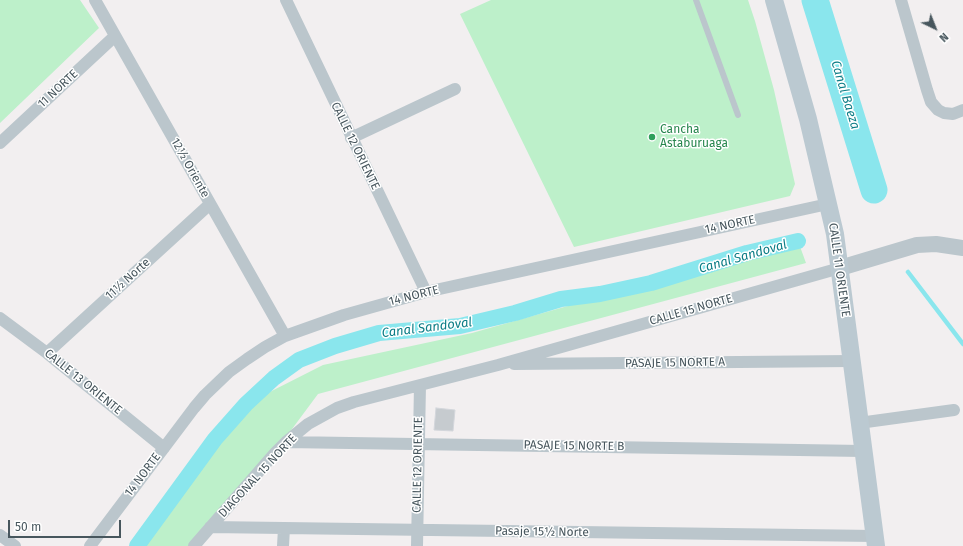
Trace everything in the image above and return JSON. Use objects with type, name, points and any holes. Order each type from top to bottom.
[{"type":"main road","name":"CALLE 11 ORIENTE","points":[[774,0],[808,119],[828,204],[840,268],[875,541]]},
{"type":"street","name":"12½ Oriente","points":[[95,0],[285,336]]},
{"type":"street","points":[[902,0],[927,90],[932,102],[938,110],[944,114],[953,114],[963,110]]},
{"type":"street","name":"CALLE 12 ORIENTE","points":[[290,1],[352,138],[426,292]]},
{"type":"street","name":"11 NORTE","points":[[0,142],[115,36]]},
{"type":"street","points":[[352,138],[455,89]]},
{"type":"street","name":"11½ Norte","points":[[47,353],[210,204]]},
{"type":"street","name":"14 NORTE","points":[[90,546],[194,408],[217,383],[247,359],[285,336],[344,315],[426,292],[828,204]]},
{"type":"street","name":"CALLE 15 NORTE","points":[[420,385],[498,365],[917,245],[936,244],[963,248]]},
{"type":"street","name":"CALLE 13 ORIENTE","points":[[0,318],[47,353],[164,448]]},
{"type":"street","name":"PASAJE 15 NORTE A","points":[[498,365],[851,361]]},
{"type":"street","name":"CALLE 12 ORIENTE","points":[[417,546],[420,385]]},
{"type":"street","name":"DIAGONAL 15 NORTE","points":[[194,546],[275,453],[308,424],[337,408],[354,402],[420,385]]},
{"type":"street","points":[[859,423],[954,410]]},
{"type":"street","name":"PASAJE 15 NORTE B","points":[[286,442],[863,451]]},
{"type":"street","name":"Pasaje 15½ Norte","points":[[210,527],[418,530],[875,541]]},
{"type":"street","points":[[283,546],[284,528]]},
{"type":"street","points":[[0,535],[14,546]]},
{"type":"lane","points":[[696,0],[738,115]]},
{"type":"green space","points":[[0,0],[80,0],[99,28],[0,123]]},
{"type":"green space","name":"Cancha Astaburuaga","points":[[491,0],[748,0],[774,90],[795,184],[790,196],[574,247],[460,14]]},
{"type":"green space","points":[[798,241],[806,263],[318,394],[269,460],[193,546],[139,546],[246,404],[323,365],[472,333]]},
{"type":"building","points":[[436,408],[455,410],[453,431],[434,430]]},
{"type":"waterway","name":"Canal Baeza","points":[[815,0],[874,190]]},
{"type":"waterway","name":"Canal Sandoval","points":[[137,546],[215,439],[246,404],[274,378],[299,360],[335,346],[379,333],[460,326],[515,313],[561,299],[600,294],[651,283],[747,253],[798,241]]},
{"type":"waterway","points":[[908,272],[963,344]]},
{"type":"place","name":"Cancha Astaburuaga","points":[[652,137]]}]
